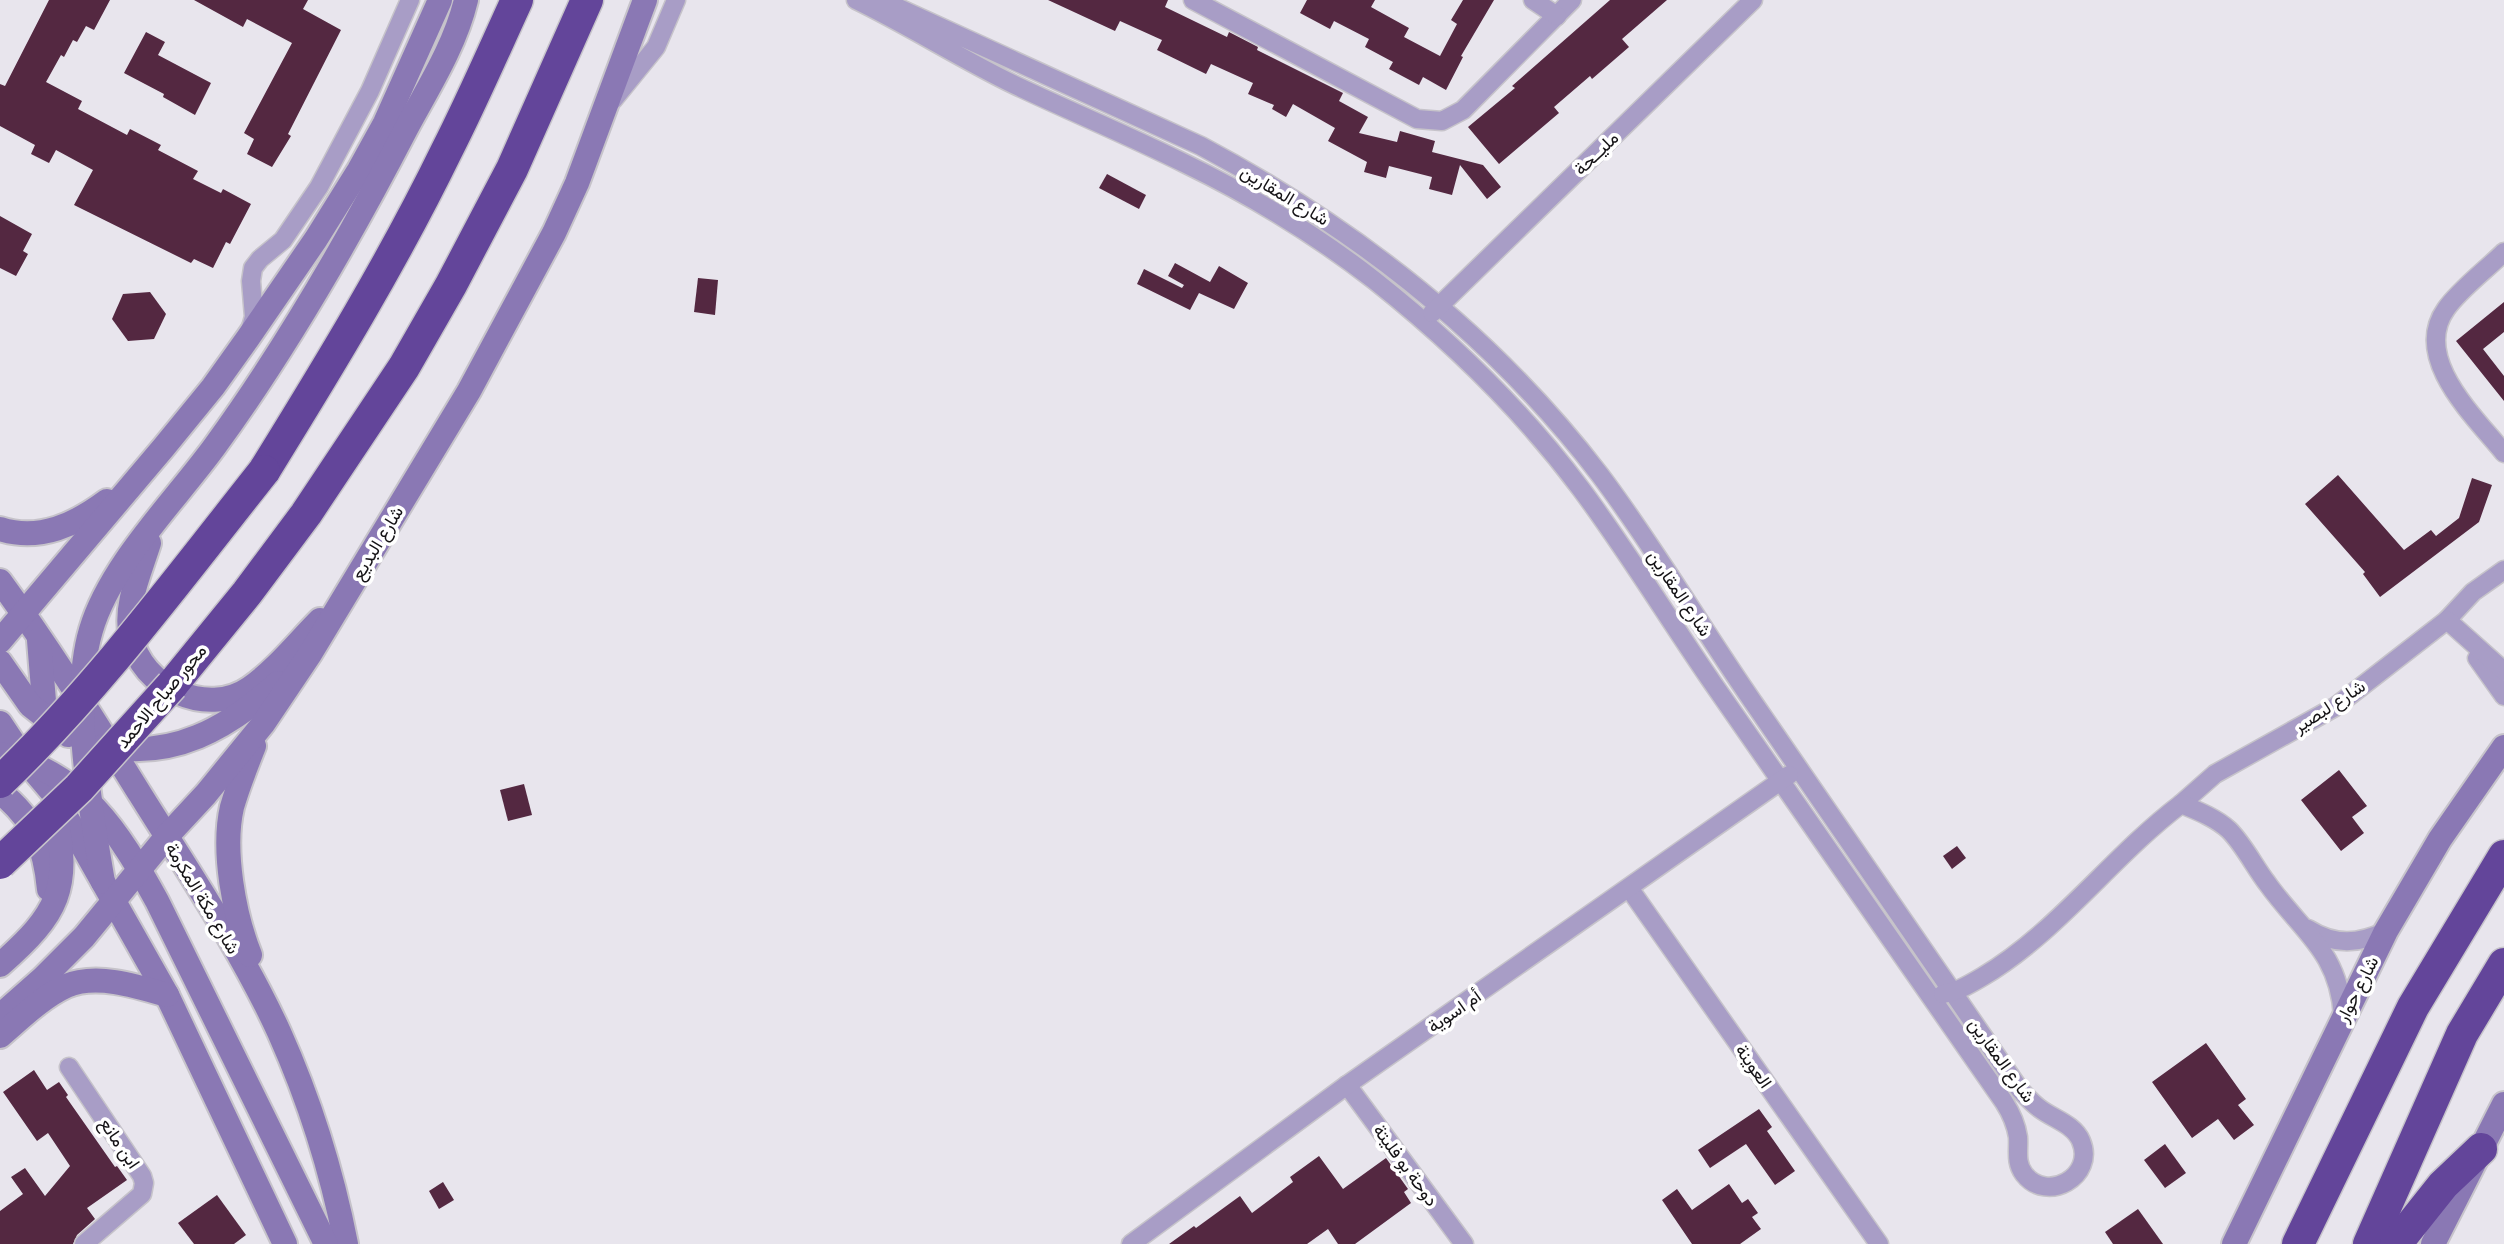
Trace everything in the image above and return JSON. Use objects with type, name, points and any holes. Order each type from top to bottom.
[{"type":"highway","points":[[0,782],[69,711],[122,649],[264,471],[349,333],[384,270],[447,152],[517,0]]},
{"type":"highway","name":"محور صباح الاحمد","points":[[0,863],[44,823],[124,741],[238,603],[306,514],[404,368],[451,285],[512,169],[587,0]]},
{"type":"highway","points":[[2298,1244],[2413,1007],[2504,856]]},
{"type":"highway","points":[[2369,1244],[2462,1034],[2504,964]]},
{"type":"highway","points":[[2396,1244],[2443,1185],[2481,1149]]},
{"type":"main road","points":[[0,640],[150,464],[213,387],[248,338],[316,239],[359,170],[385,123],[440,0]]},
{"type":"main road","points":[[108,891],[92,804],[83,706],[84,661],[102,601],[243,405],[357,223],[451,43],[466,0]]},
{"type":"main road","name":"شارع البديع","points":[[0,1016],[67,953],[108,891],[140,870],[206,794],[263,724],[310,654],[469,391],[547,246],[577,183],[645,0]]},
{"type":"main road","points":[[0,529],[32,535],[63,528],[94,511],[150,464]]},
{"type":"main road","points":[[154,526],[130,608],[131,638],[142,665],[163,686],[191,698],[221,699],[249,689],[345,595]]},
{"type":"main road","name":"شارع مكة المكرمة","points":[[0,582],[38,635],[167,836],[228,937],[278,1031],[303,1092],[336,1191],[346,1244]]},
{"type":"main road","points":[[0,965],[28,941],[45,918],[56,901],[62,877],[61,841],[50,781],[38,635]]},
{"type":"main road","points":[[0,662],[30,705],[65,733],[85,743],[112,748],[162,748],[216,730],[248,709],[310,654]]},
{"type":"main road","points":[[0,723],[12,757],[92,804],[109,823],[140,870],[326,1244]]},
{"type":"main road","points":[[263,724],[232,809],[229,840],[235,903],[245,943],[278,1031]]},
{"type":"main road","name":"شارع حوار","points":[[2234,1244],[2386,931],[2440,839],[2504,747]]},
{"type":"main road","points":[[50,781],[167,995],[285,1244]]},
{"type":"main road","points":[[0,792],[22,812],[37,836],[46,862],[49,890],[45,918]]},
{"type":"main road","points":[[0,1036],[67,986],[101,980],[135,985],[167,995]]},
{"type":"main road","points":[[2433,1244],[2504,1104]]},
{"type":"street","points":[[248,338],[254,317],[251,281],[253,268],[283,240],[319,187],[370,91],[410,0]]},
{"type":"street","points":[[602,113],[656,47],[676,0]]},
{"type":"street","points":[[1193,0],[1417,118],[1441,121],[1463,110],[1572,0]]},
{"type":"street","points":[[1533,0],[1557,16]]},
{"type":"street","name":"مليــحة","points":[[1423,321],[1753,0]]},
{"type":"street","name":"شارع المقارين","points":[[868,1],[1190,141],[1252,173],[1349,234],[1475,337],[1532,395],[1599,475],[2028,1099],[2072,1128],[2078,1135],[2082,1142],[2084,1160],[2077,1175],[2063,1185],[2046,1187],[2038,1185],[2024,1174],[2017,1158],[2018,1138],[2011,1113],[1580,487],[1500,394],[1423,321],[1339,255],[1255,201],[1186,164],[1007,81],[868,1]]},
{"type":"street","points":[[2504,252],[2446,308],[2438,324],[2436,344],[2439,364],[2451,386],[2504,453]]},
{"type":"street","name":"شارع لبصير","points":[[1953,992],[1996,968],[2038,936],[2146,833],[2215,774],[2335,707],[2447,620],[2473,593],[2504,570]]},
{"type":"street","points":[[2447,620],[2504,671]]},
{"type":"street","points":[[2470,642],[2478,661],[2504,696]]},
{"type":"street","name":"أم اسوية","points":[[1130,1244],[1348,1085],[1799,768]]},
{"type":"street","points":[[2181,804],[2227,829],[2325,954],[2340,987],[2343,1016]]},
{"type":"street","name":"العوينة","points":[[1629,888],[1879,1244]]},
{"type":"street","points":[[2305,928],[2329,940],[2342,942],[2369,939],[2386,931]]},
{"type":"street","points":[[1927,991],[1940,994],[1953,992]]},
{"type":"street","name":"ابن مانع","points":[[69,1067],[142,1176],[144,1183],[142,1194],[84,1244]]},
{"type":"street","name":"دوحة بو فليتة","points":[[1348,1085],[1464,1244]]},
{"type":"building","points":[[49,0],[110,0],[94,30],[86,26],[77,42],[73,40],[46,82],[82,101],[78,109],[127,135],[130,129],[161,145],[158,150],[198,171],[193,179],[221,193],[223,189],[251,204],[230,244],[226,242],[213,268],[194,259],[191,263],[74,205],[93,170],[56,150],[49,163],[31,154],[35,145],[0,126],[0,84],[5,86]]},
{"type":"building","points":[[194,0],[308,0],[303,9],[341,30],[288,134],[291,136],[272,167],[247,154],[254,139],[244,133],[292,43],[247,19],[243,27]]},
{"type":"building","points":[[1048,0],[1168,0],[1165,7],[1227,37],[1229,32],[1258,47],[1257,50],[1343,93],[1339,101],[1368,117],[1359,133],[1397,142],[1400,131],[1435,141],[1432,152],[1483,165],[1501,187],[1487,199],[1460,165],[1452,195],[1429,189],[1432,177],[1389,166],[1386,178],[1364,172],[1367,162],[1328,141],[1335,128],[1293,104],[1286,117],[1272,109],[1274,105],[1248,94],[1253,83],[1211,64],[1206,74],[1157,50],[1162,40],[1120,21],[1115,31]]},
{"type":"building","points":[[1307,0],[1375,0],[1371,7],[1409,28],[1404,37],[1440,56],[1457,24],[1451,20],[1463,0],[1494,0],[1461,56],[1463,57],[1446,90],[1423,77],[1419,85],[1389,69],[1393,62],[1365,47],[1369,39],[1334,21],[1330,29],[1300,13]]},
{"type":"building","points":[[1610,0],[1667,0],[1622,39],[1629,47],[1554,107],[1559,113],[1499,164],[1468,127],[1515,88],[1512,86]]},
{"type":"building","points":[[146,32],[165,42],[158,55],[211,83],[195,115],[163,97],[164,94],[124,73]]},
{"type":"building","points":[[1107,174],[1146,195],[1139,209],[1099,188]]},
{"type":"building","points":[[0,216],[32,234],[23,251],[28,254],[16,276],[0,268]]},
{"type":"building","points":[[1175,263],[1210,282],[1219,266],[1248,283],[1234,309],[1199,293],[1190,310],[1137,284],[1144,269],[1182,288],[1184,285],[1168,276]]},
{"type":"building","points":[[698,278],[718,280],[715,315],[694,312]]},
{"type":"building","points":[[150,292],[166,314],[154,339],[128,341],[112,319],[123,294]]},
{"type":"building","points":[[2504,302],[2504,332],[2483,349],[2504,376],[2504,401],[2456,341]]},
{"type":"building","points":[[2338,475],[2404,550],[2431,530],[2436,536],[2459,518],[2472,478],[2492,485],[2479,522],[2380,597],[2363,574],[2365,572],[2305,504]]},
{"type":"building","points":[[2339,770],[2367,806],[2352,817],[2364,833],[2341,851],[2301,800]]},
{"type":"building","points":[[524,784],[532,815],[508,821],[500,790]]},
{"type":"building","points":[[1957,846],[1966,858],[1952,869],[1943,856]]},
{"type":"building","points":[[2206,1043],[2246,1099],[2238,1105],[2254,1125],[2234,1140],[2218,1119],[2192,1138],[2152,1082]]},
{"type":"building","points":[[34,1070],[47,1090],[59,1082],[68,1095],[66,1097],[127,1180],[87,1208],[95,1219],[77,1235],[73,1244],[0,1244],[0,1211],[23,1194],[11,1177],[25,1168],[45,1196],[70,1166],[48,1133],[37,1141],[3,1092]]},
{"type":"building","points":[[1759,1109],[1772,1127],[1767,1131],[1795,1171],[1775,1185],[1746,1144],[1710,1168],[1698,1150]]},
{"type":"building","points":[[2165,1144],[2186,1173],[2165,1188],[2144,1160]]},
{"type":"building","points":[[1319,1156],[1343,1189],[1386,1158],[1408,1189],[1404,1192],[1411,1203],[1355,1244],[1338,1244],[1328,1229],[1307,1244],[1169,1244],[1240,1196],[1252,1213],[1293,1182],[1290,1177]]},
{"type":"building","points":[[443,1182],[454,1200],[439,1209],[429,1191]]},
{"type":"building","points":[[1729,1184],[1742,1203],[1748,1199],[1758,1213],[1752,1217],[1761,1229],[1740,1244],[1692,1244],[1662,1200],[1677,1189],[1692,1210]]},
{"type":"building","points":[[217,1195],[246,1235],[234,1244],[194,1244],[178,1223]]},
{"type":"building","points":[[2138,1209],[2163,1244],[2113,1244],[2105,1232]]}]
